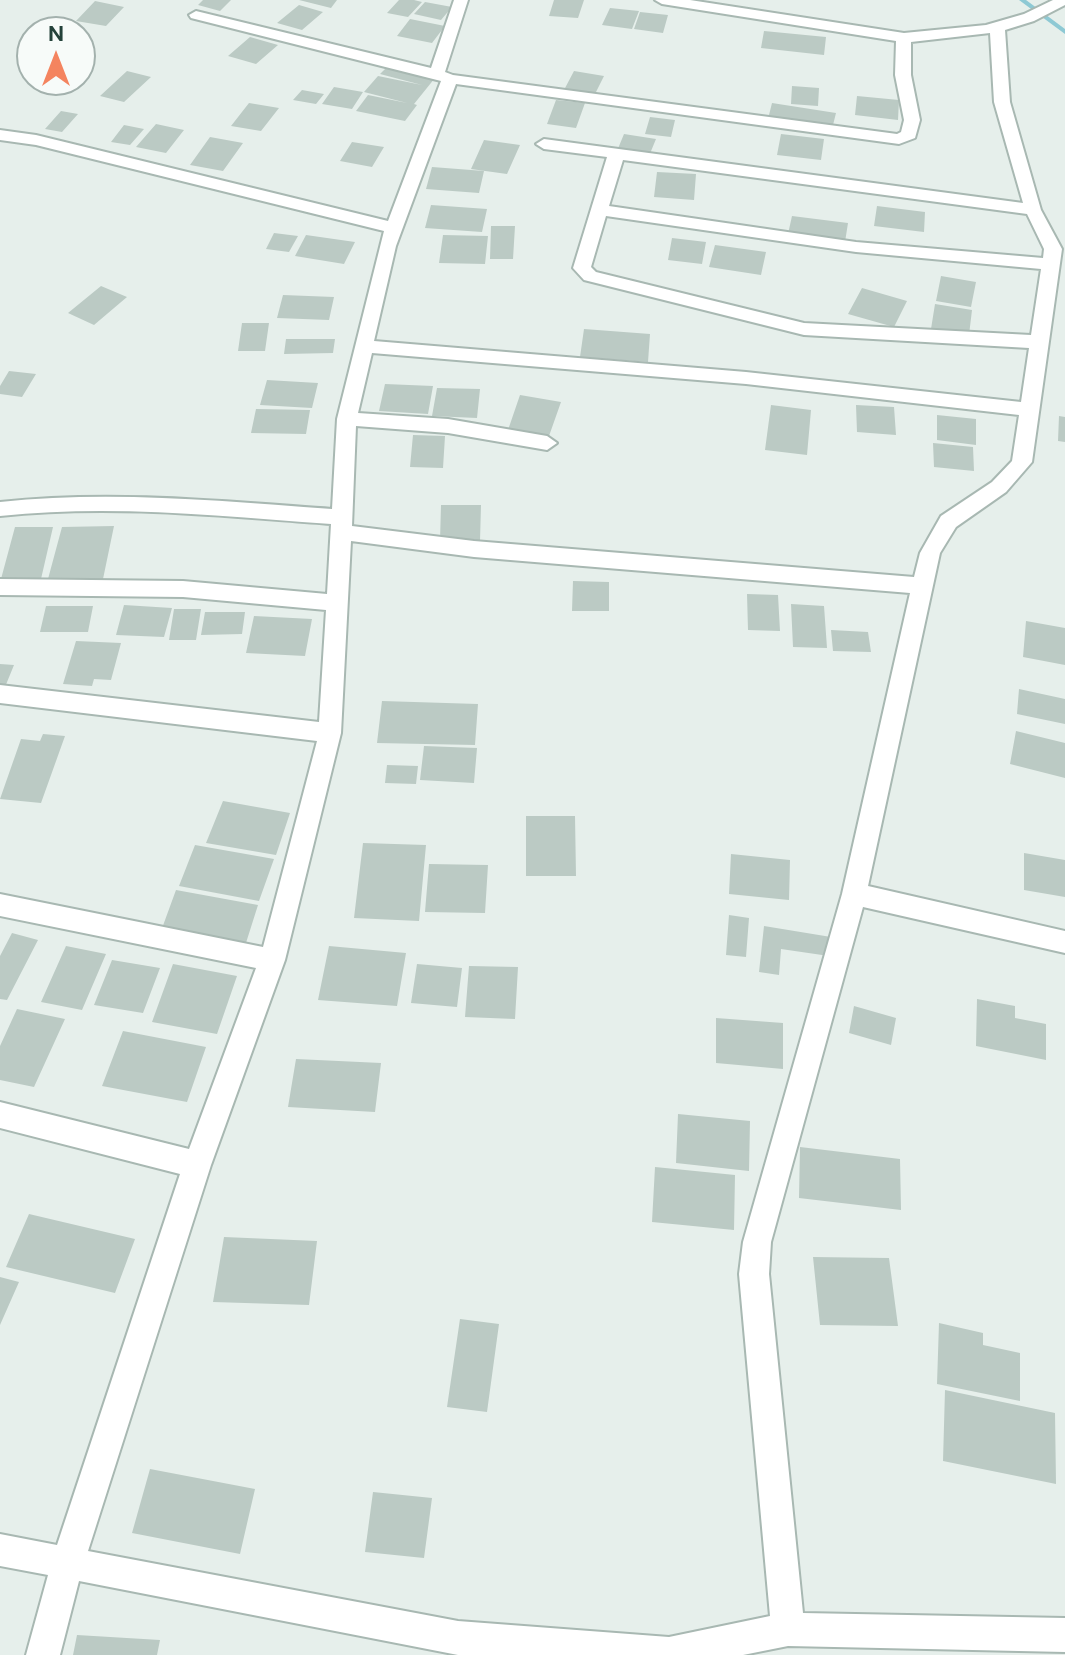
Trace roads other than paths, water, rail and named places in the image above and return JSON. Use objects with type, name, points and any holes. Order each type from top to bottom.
[{"type":"street","points":[[43,1655],[68,1562],[197,1165],[272,960],[330,733],[347,419],[394,228],[443,77],[461,0]]},
{"type":"street","points":[[662,0],[904,38],[941,38],[1007,23],[1059,3]]},
{"type":"street","points":[[196,15],[443,77],[899,139],[909,135],[912,120],[903,75],[904,38]]},
{"type":"street","points":[[788,1629],[754,1274],[757,1242],[854,894],[921,586],[937,532],[949,517],[1012,479],[1022,462],[1056,254],[1033,210],[1002,102],[1007,23]]},
{"type":"street","points":[[0,135],[36,140],[394,228]]},
{"type":"street","points":[[544,144],[1033,210]]},
{"type":"street","points":[[616,155],[582,268],[590,276],[804,329],[1040,342]]},
{"type":"street","points":[[598,210],[856,247],[1056,254]]},
{"type":"street","points":[[363,346],[746,378],[1031,410]]},
{"type":"street","points":[[347,419],[448,426],[547,443]]},
{"type":"street","points":[[0,509],[38,504],[111,504],[341,524],[474,549],[921,586]]},
{"type":"street","points":[[0,587],[183,589],[336,603]]},
{"type":"street","points":[[0,694],[330,733]]},
{"type":"street","points":[[854,894],[1065,942]]},
{"type":"street","points":[[0,905],[272,960]]},
{"type":"street","points":[[0,1115],[197,1165]]},
{"type":"street","points":[[0,1550],[458,1638],[669,1654],[788,1629],[1065,1635]]},
{"type":"waterway","points":[[1022,0],[1065,32]]}]
